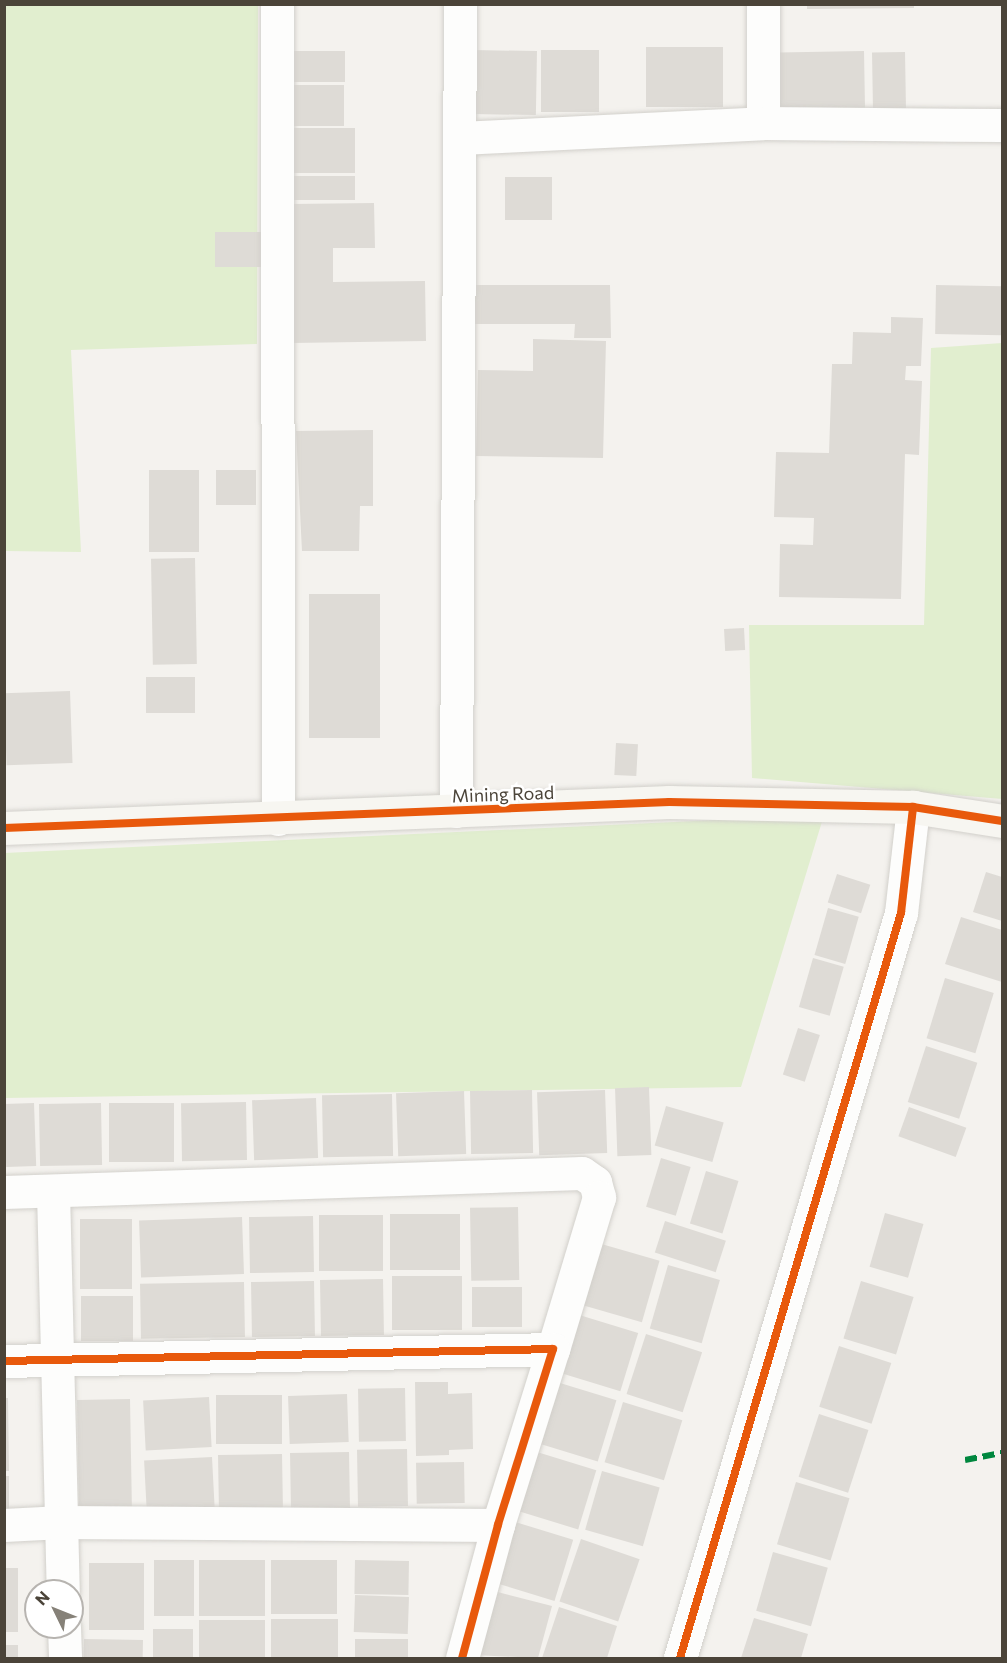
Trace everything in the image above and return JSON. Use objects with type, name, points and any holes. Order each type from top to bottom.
[{"type":"street","points":[[278,4],[278,819]]},
{"type":"street","points":[[456,811],[460,4]]},
{"type":"street","points":[[763,4],[763,123]]},
{"type":"street","points":[[460,138],[763,123],[1002,125]]},
{"type":"street","name":"Mining Road","points":[[4,828],[669,802],[913,807],[1002,821]]},
{"type":"street","points":[[680,1659],[901,913],[913,807]]},
{"type":"street","points":[[4,1192],[582,1173],[595,1182],[599,1197],[498,1525],[462,1659]]},
{"type":"street","points":[[53,1191],[63,1579]]},
{"type":"street","points":[[4,1361],[553,1349]]},
{"type":"street","points":[[4,1525],[62,1522],[498,1525]]},
{"type":"street","points":[[64,1639],[65,1659]]},
{"type":"green space","points":[[5,5],[258,5],[257,344],[71,350],[81,552],[5,551]]},
{"type":"green space","points":[[1002,343],[1002,799],[752,778],[749,625],[924,625],[931,348]]},
{"type":"green space","points":[[824,815],[741,1087],[5,1098],[4,853]]},
{"type":"building","points":[[807,4],[914,4],[914,8],[807,9]]},
{"type":"building","points":[[646,47],[723,47],[723,107],[646,107]]},
{"type":"building","points":[[473,50],[537,51],[536,115],[472,114]]},
{"type":"building","points":[[541,50],[599,50],[599,112],[541,112]]},
{"type":"building","points":[[291,51],[345,51],[345,82],[291,82]]},
{"type":"building","points":[[864,51],[865,111],[780,112],[779,52]]},
{"type":"building","points":[[905,52],[906,109],[873,110],[872,53]]},
{"type":"building","points":[[289,85],[344,85],[344,126],[289,126]]},
{"type":"building","points":[[288,128],[355,128],[355,173],[288,173]]},
{"type":"building","points":[[288,176],[355,176],[355,200],[288,200]]},
{"type":"building","points":[[505,177],[552,177],[552,220],[505,220]]},
{"type":"building","points":[[374,203],[375,248],[333,248],[333,282],[425,281],[426,341],[292,343],[291,204]]},
{"type":"building","points":[[215,232],[264,232],[264,267],[215,267]]},
{"type":"building","points":[[473,285],[610,285],[611,338],[574,338],[575,324],[473,324]]},
{"type":"building","points":[[936,285],[1002,286],[1001,335],[935,334]]},
{"type":"building","points":[[891,317],[923,318],[921,366],[906,366],[905,380],[922,381],[919,455],[905,454],[901,599],[779,597],[780,544],[813,545],[814,518],[774,517],[776,452],[829,453],[832,364],[852,364],[853,332],[891,333]]},
{"type":"building","points":[[533,339],[606,341],[603,458],[476,456],[478,370],[533,371]]},
{"type":"building","points":[[373,430],[373,506],[360,506],[359,551],[302,551],[296,431]]},
{"type":"building","points":[[149,470],[199,470],[199,552],[149,552]]},
{"type":"building","points":[[216,470],[256,470],[256,505],[216,505]]},
{"type":"building","points":[[195,558],[197,664],[153,665],[151,559]]},
{"type":"building","points":[[309,594],[380,594],[380,738],[309,738]]},
{"type":"building","points":[[744,628],[745,650],[725,651],[724,629]]},
{"type":"building","points":[[146,677],[195,677],[195,713],[146,713]]},
{"type":"building","points":[[70,691],[73,763],[7,765],[4,693]]},
{"type":"building","points":[[616,743],[638,744],[636,776],[614,775]]},
{"type":"building","points":[[986,872],[1002,877],[1002,921],[973,912]]},
{"type":"building","points":[[837,874],[870,885],[861,913],[828,903]]},
{"type":"building","points":[[828,908],[859,917],[845,964],[814,955]]},
{"type":"building","points":[[961,917],[1002,930],[1002,982],[945,964]]},
{"type":"building","points":[[813,958],[844,967],[830,1016],[799,1007]]},
{"type":"building","points":[[945,978],[994,993],[975,1053],[927,1038]]},
{"type":"building","points":[[798,1028],[820,1035],[805,1082],[783,1075]]},
{"type":"building","points":[[926,1046],[977,1063],[959,1119],[908,1102]]},
{"type":"building","points":[[649,1087],[651,1155],[617,1156],[615,1088]]},
{"type":"building","points":[[532,1090],[533,1153],[471,1154],[470,1091]]},
{"type":"building","points":[[605,1090],[607,1153],[539,1155],[537,1092]]},
{"type":"building","points":[[464,1091],[466,1154],[398,1156],[396,1093]]},
{"type":"building","points":[[392,1094],[393,1156],[323,1157],[322,1095]]},
{"type":"building","points":[[316,1098],[318,1158],[254,1160],[252,1100]]},
{"type":"building","points":[[246,1102],[247,1160],[182,1161],[181,1103]]},
{"type":"building","points":[[34,1103],[36,1166],[6,1167],[4,1104]]},
{"type":"building","points":[[101,1103],[102,1165],[40,1166],[39,1104]]},
{"type":"building","points":[[109,1103],[174,1103],[174,1162],[109,1162]]},
{"type":"building","points":[[666,1106],[724,1123],[712,1162],[655,1145]]},
{"type":"building","points":[[909,1107],[966,1128],[956,1157],[898,1136]]},
{"type":"building","points":[[661,1158],[691,1167],[676,1216],[646,1207]]},
{"type":"building","points":[[706,1171],[739,1181],[722,1234],[690,1224]]},
{"type":"building","points":[[518,1207],[519,1280],[471,1281],[470,1208]]},
{"type":"building","points":[[885,1213],[923,1224],[908,1278],[870,1267]]},
{"type":"building","points":[[390,1214],[460,1214],[460,1270],[390,1270]]},
{"type":"building","points":[[319,1215],[383,1215],[383,1271],[319,1271]]},
{"type":"building","points":[[313,1216],[314,1272],[250,1273],[249,1217]]},
{"type":"building","points":[[242,1217],[244,1274],[141,1278],[139,1221]]},
{"type":"building","points":[[80,1219],[132,1219],[132,1289],[80,1289]]},
{"type":"building","points":[[665,1221],[726,1241],[716,1272],[655,1252]]},
{"type":"building","points":[[598,1243],[660,1261],[642,1322],[580,1305]]},
{"type":"building","points":[[668,1265],[720,1280],[702,1343],[650,1328]]},
{"type":"building","points":[[392,1276],[462,1276],[462,1330],[392,1330]]},
{"type":"building","points":[[383,1279],[384,1335],[321,1336],[320,1280]]},
{"type":"building","points":[[314,1281],[315,1336],[252,1337],[251,1282]]},
{"type":"building","points":[[861,1281],[914,1297],[896,1354],[843,1338]]},
{"type":"building","points":[[244,1282],[245,1337],[141,1339],[140,1284]]},
{"type":"building","points":[[472,1287],[522,1287],[522,1327],[472,1327]]},
{"type":"building","points":[[81,1296],[133,1296],[133,1341],[81,1341]]},
{"type":"building","points":[[576,1314],[638,1333],[620,1391],[558,1372]]},
{"type":"building","points":[[646,1334],[702,1352],[683,1412],[627,1394]]},
{"type":"building","points":[[839,1346],[891,1363],[872,1424],[819,1407]]},
{"type":"building","points":[[415,1382],[448,1382],[448,1394],[472,1393],[473,1449],[449,1450],[449,1455],[416,1456]]},
{"type":"building","points":[[560,1383],[616,1400],[598,1461],[541,1444]]},
{"type":"building","points":[[405,1388],[406,1441],[359,1442],[358,1389]]},
{"type":"building","points":[[347,1394],[349,1442],[290,1444],[288,1396]]},
{"type":"building","points":[[216,1395],[282,1395],[282,1444],[216,1444]]},
{"type":"building","points":[[209,1397],[212,1447],[146,1450],[143,1400]]},
{"type":"building","points":[[4,1398],[8,1398],[9,1471],[4,1471]]},
{"type":"building","points":[[130,1399],[132,1512],[79,1513],[77,1400]]},
{"type":"building","points":[[623,1402],[682,1420],[664,1480],[605,1462]]},
{"type":"building","points":[[819,1414],[868,1430],[848,1493],[799,1477]]},
{"type":"building","points":[[407,1449],[408,1506],[358,1507],[357,1450]]},
{"type":"building","points":[[349,1452],[350,1508],[291,1509],[290,1453]]},
{"type":"building","points":[[537,1452],[596,1470],[578,1529],[519,1511]]},
{"type":"building","points":[[282,1454],[283,1509],[219,1510],[218,1455]]},
{"type":"building","points":[[212,1457],[215,1511],[147,1514],[144,1461]]},
{"type":"building","points":[[464,1462],[465,1503],[417,1504],[416,1463]]},
{"type":"building","points":[[602,1471],[660,1488],[643,1546],[585,1530]]},
{"type":"building","points":[[4,1476],[9,1476],[9,1520],[4,1520]]},
{"type":"building","points":[[796,1482],[850,1498],[831,1561],[777,1544]]},
{"type":"building","points":[[512,1521],[573,1540],[554,1601],[493,1582]]},
{"type":"building","points":[[581,1539],[640,1559],[618,1622],[560,1601]]},
{"type":"building","points":[[773,1552],[828,1568],[811,1626],[756,1611]]},
{"type":"building","points":[[154,1560],[194,1560],[194,1616],[154,1616]]},
{"type":"building","points":[[199,1560],[265,1560],[265,1616],[199,1616]]},
{"type":"building","points":[[271,1560],[337,1560],[337,1614],[271,1614]]},
{"type":"building","points":[[355,1560],[409,1561],[408,1595],[354,1594]]},
{"type":"building","points":[[89,1563],[144,1563],[144,1630],[89,1630]]},
{"type":"building","points":[[4,1568],[18,1568],[18,1632],[4,1632]]},
{"type":"building","points":[[490,1590],[552,1606],[538,1658],[473,1655]]},
{"type":"building","points":[[355,1595],[409,1597],[408,1634],[354,1632]]},
{"type":"building","points":[[559,1607],[617,1626],[607,1658],[542,1658]]},
{"type":"building","points":[[754,1618],[808,1634],[801,1658],[741,1658]]},
{"type":"building","points":[[271,1619],[338,1619],[338,1658],[271,1658]]},
{"type":"building","points":[[199,1620],[265,1620],[265,1658],[199,1658]]},
{"type":"building","points":[[153,1629],[193,1629],[193,1658],[153,1658]]},
{"type":"building","points":[[84,1639],[143,1640],[143,1658],[84,1658]]},
{"type":"building","points":[[355,1639],[408,1639],[408,1658],[355,1658]]},
{"type":"building","points":[[4,1645],[18,1645],[18,1658],[4,1658]]},
{"type":"marked path","points":[[965,1460],[1002,1453]]},
{"type":"cycle path","points":[[4,828],[669,802],[913,807],[1002,821]]},
{"type":"cycle path","points":[[680,1658],[901,913],[913,807]]},
{"type":"cycle path","points":[[4,1361],[553,1349],[498,1525],[462,1658]]}]
